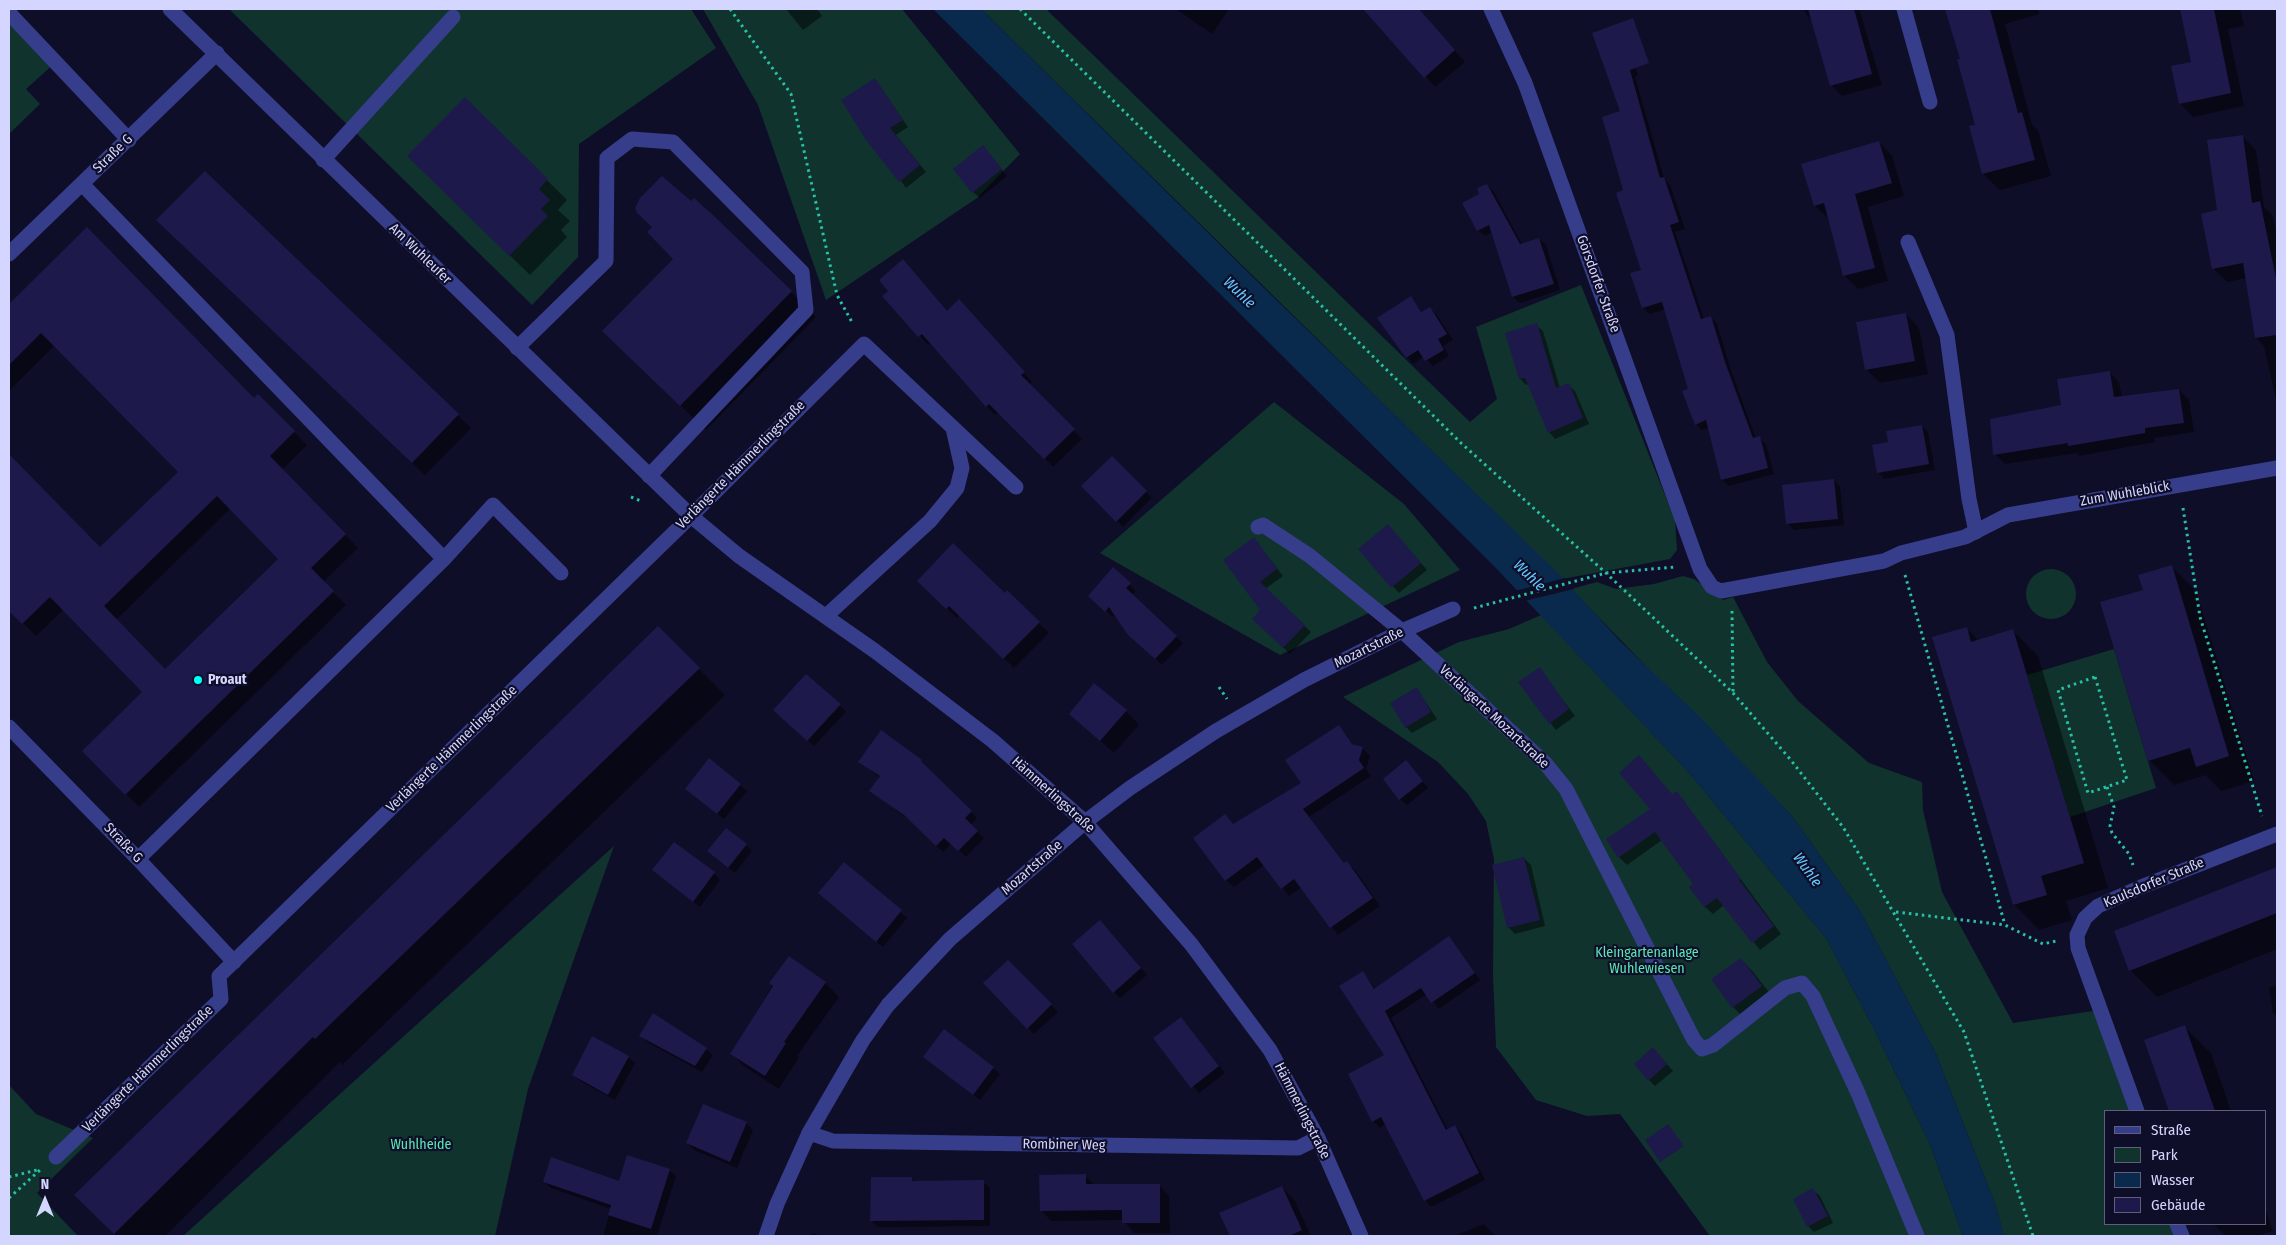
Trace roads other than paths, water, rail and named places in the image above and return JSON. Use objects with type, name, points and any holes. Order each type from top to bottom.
[{"type":"street","name":"Am Wuhleufer","points":[[170,9],[672,498]]},
{"type":"street","name":"Görsdorfer Straße","points":[[1491,9],[1525,83],[1698,562]]},
{"type":"street","points":[[1904,9],[1930,102]]},
{"type":"street","points":[[9,13],[129,140]]},
{"type":"street","points":[[323,160],[453,17]]},
{"type":"street","name":"Straße G","points":[[9,254],[217,53]]},
{"type":"street","points":[[517,348],[606,261],[607,158],[632,139],[673,142],[802,272],[806,310],[649,476]]},
{"type":"street","points":[[82,184],[444,559]]},
{"type":"street","points":[[1908,242],[1947,336],[1969,499],[1976,532]]},
{"type":"street","name":"Verlängerte Hämmerlingstraße","points":[[56,1157],[221,999],[219,976],[691,516],[864,344],[953,428]]},
{"type":"street","points":[[953,428],[1016,488]]},
{"type":"street","points":[[826,616],[930,521],[957,488],[962,468],[953,428]]},
{"type":"street","name":"Zum Wuhleblick","points":[[1698,562],[1705,578],[1712,587],[1721,591],[1884,560],[1901,553],[1951,541],[1976,532],[2008,515],[2038,508],[2277,468]]},
{"type":"street","name":"Hämmerlingstraße","points":[[672,498],[738,556],[826,616],[993,741],[1085,822],[1192,944],[1270,1050],[1318,1138],[1361,1236]]},
{"type":"street","points":[[138,859],[444,559],[493,505],[561,573]]},
{"type":"street","name":"Verlängerte Mozartstraße","points":[[1258,527],[1263,524],[1310,556],[1402,631],[1545,763],[1566,789],[1694,1040],[1702,1049],[1713,1045],[1785,988],[1802,983],[1813,996],[1858,1093],[1917,1236]]},
{"type":"street","name":"Mozartstraße","points":[[766,1236],[777,1204],[809,1133],[863,1040],[888,1005],[950,939],[1085,822],[1130,788],[1224,726],[1304,680],[1402,631],[1453,609]]},
{"type":"street","name":"Straße G","points":[[9,727],[138,859],[234,962]]},
{"type":"street","name":"Kaulsdorfer Straße","points":[[2137,1110],[2078,948],[2077,935],[2085,918],[2098,906],[2141,886],[2273,836]]},
{"type":"street","name":"Rombiner Weg","points":[[809,1133],[834,1141],[1298,1148],[1318,1138]]},
{"type":"water","name":"Wuhle","points":[[933,9],[981,9],[1263,287],[1557,572],[1619,640],[1700,717],[1791,815],[1860,911],[1936,1054],[1994,1201],[2004,1236],[1963,1236],[1929,1142],[1874,1029],[1826,938],[1691,775],[1494,566]]},
{"type":"place","name":"Proaut","points":[[198,680]]},
{"type":"park label","name":"Kleingartenanlage Wuhlewiesen","points":[[1647,962]]},
{"type":"park label","name":"Wuhlheide","points":[[421,1145]]}]
